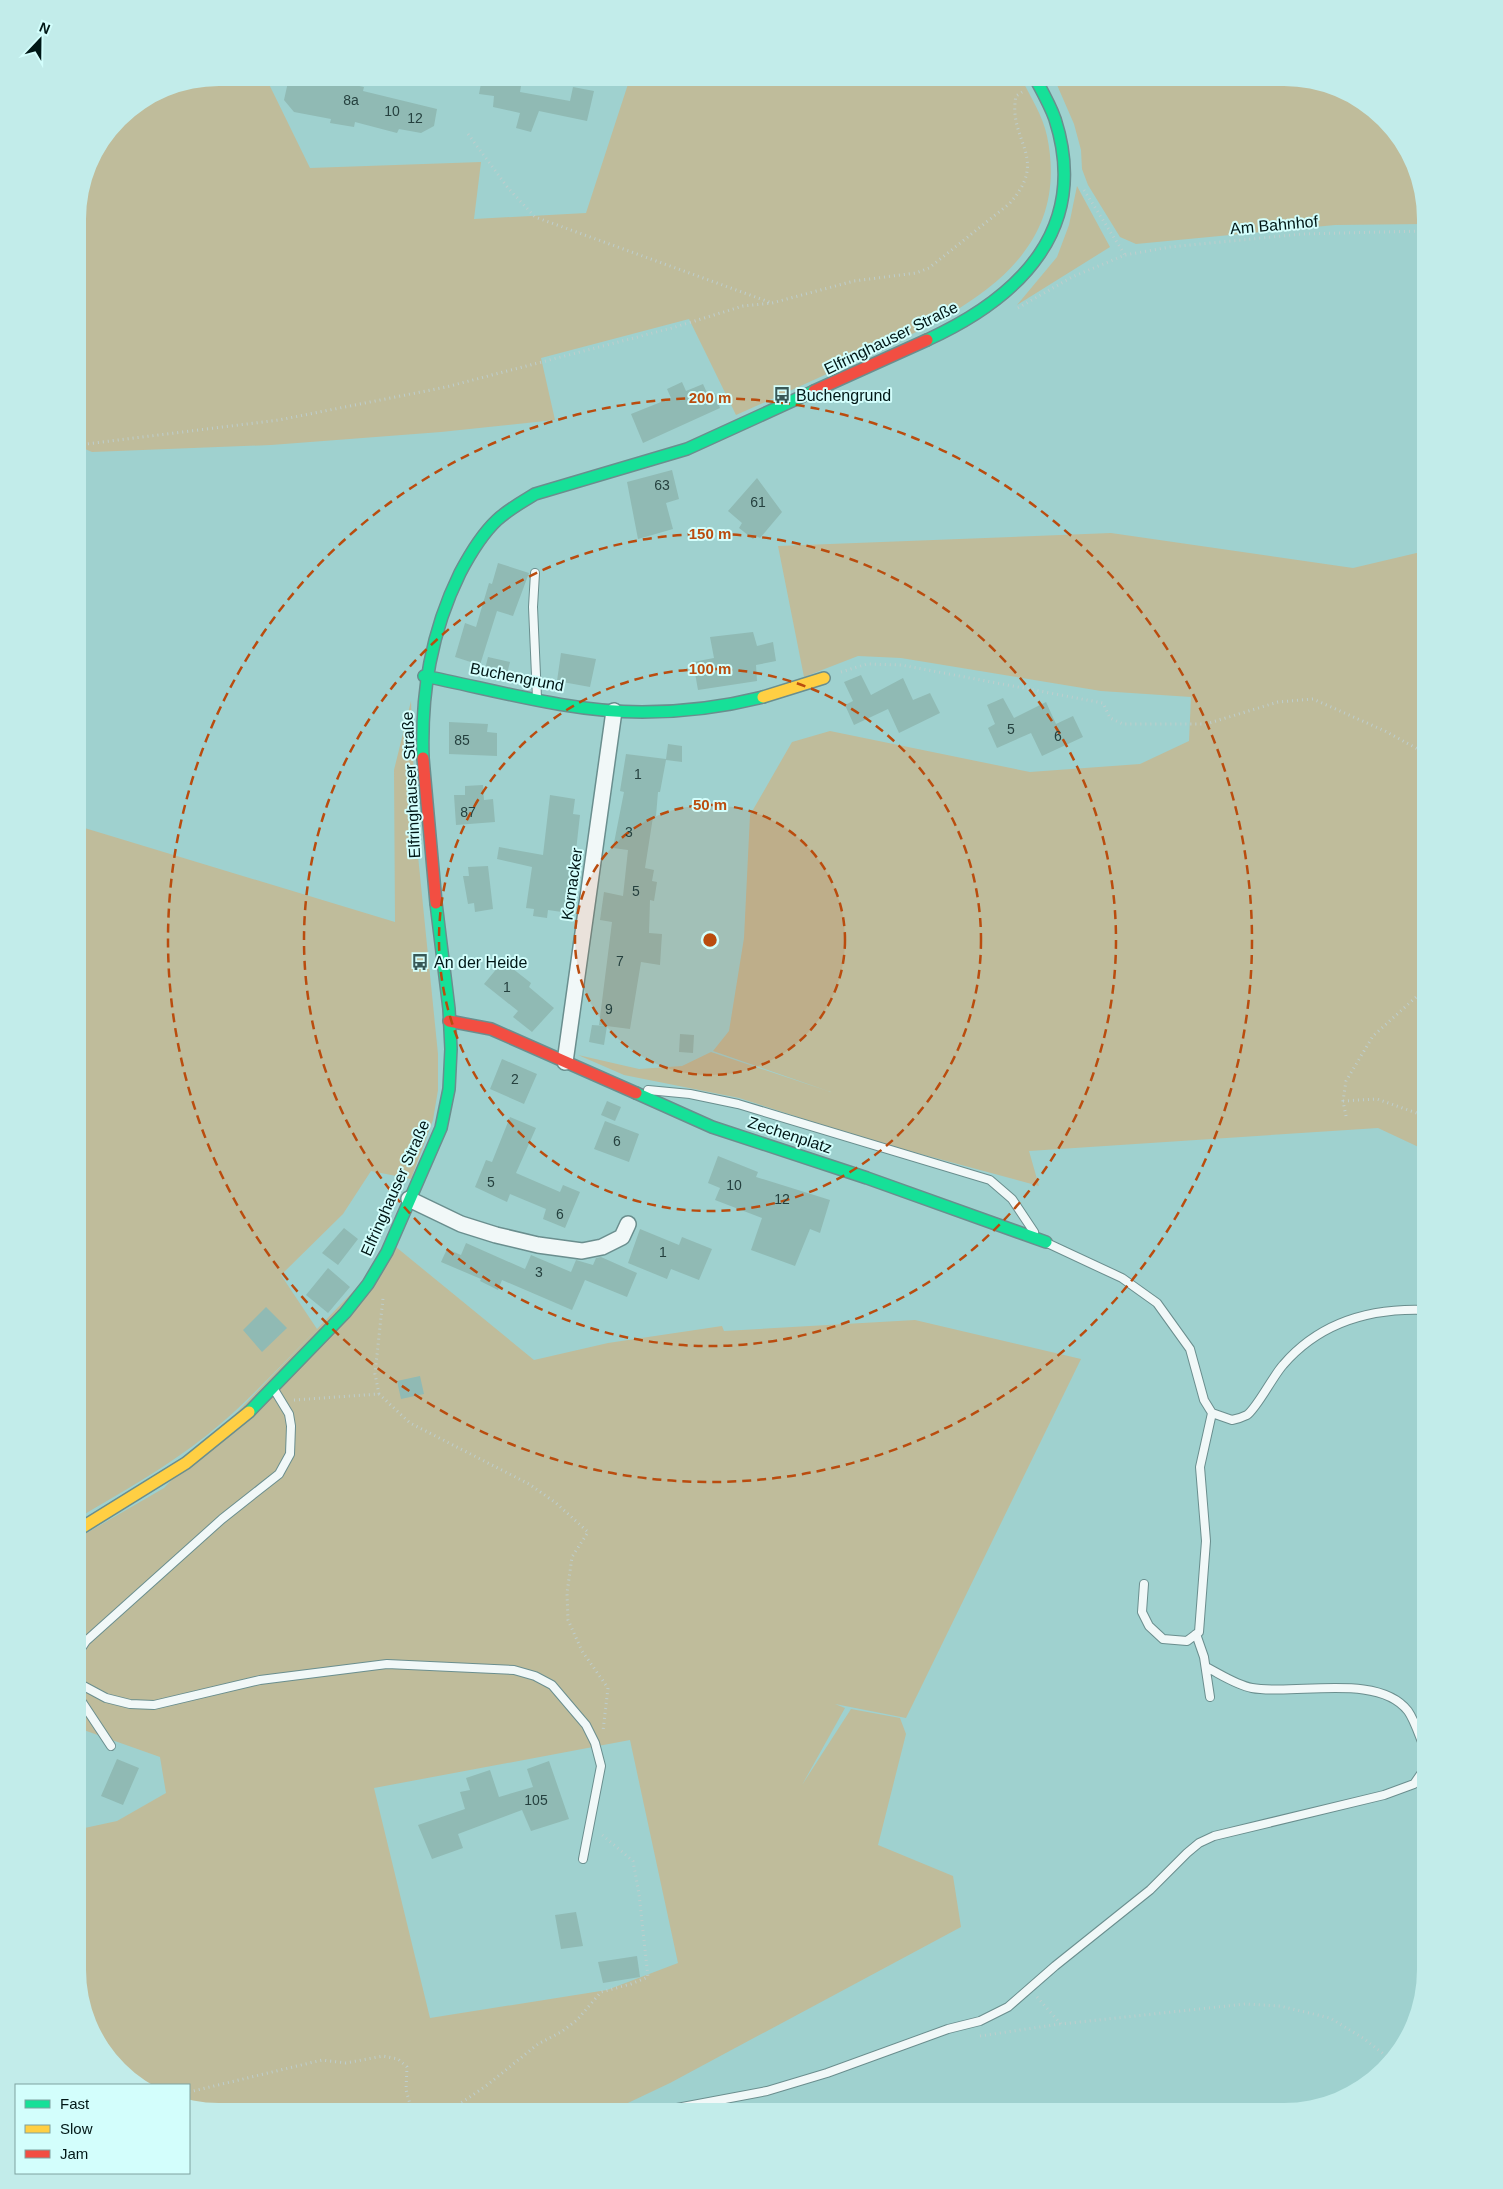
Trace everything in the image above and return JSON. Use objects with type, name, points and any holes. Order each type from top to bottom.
[{"type":"main road","name":"Elfringhauser Straße","points":[[86,1525],[158,1483],[247,1415],[348,1310],[375,1274],[446,1113],[452,1069],[449,1021],[424,782],[421,728],[424,676],[433,640],[448,598],[469,556],[487,529],[515,504],[536,494],[687,449],[955,327],[996,300],[1024,276],[1037,259],[1060,212],[1065,176],[1064,156],[1055,119],[1039,87]]},
{"type":"main road","name":"Buchengrund","points":[[424,676],[614,711],[684,711],[791,690],[824,678]]},
{"type":"main road","name":"Zechenplatz","points":[[449,1021],[491,1029],[712,1127],[867,1178],[1042,1241]]},
{"type":"street","name":"Kornacker","points":[[565,1062],[614,711]]},
{"type":"street","points":[[409,1199],[461,1224],[538,1245],[582,1250],[602,1247],[622,1236],[628,1224]]},
{"type":"lane","points":[[535,573],[533,607],[537,698]]},
{"type":"lane","points":[[626,1090],[690,1094],[738,1104],[990,1180],[1012,1199],[1042,1241]]},
{"type":"lane","name":"Zechenplatz","points":[[1042,1241],[1122,1278],[1157,1303],[1190,1349],[1204,1400],[1212,1413]]},
{"type":"lane","points":[[1144,1584],[1142,1612],[1149,1626],[1163,1639],[1187,1641],[1198,1632],[1206,1541],[1200,1467],[1212,1413],[1232,1420],[1248,1414],[1283,1364],[1316,1335],[1354,1317],[1404,1309],[1417,1310]]},
{"type":"lane","points":[[86,1641],[215,1526],[279,1474],[290,1454],[292,1445],[289,1414],[273,1388]]},
{"type":"lane","points":[[1196,1634],[1206,1667],[1210,1698]]},
{"type":"lane","points":[[86,1687],[106,1698],[130,1704],[154,1705],[260,1680],[387,1664],[514,1670],[535,1676],[552,1685],[586,1725],[595,1743],[602,1766],[583,1859]]},
{"type":"lane","points":[[1206,1667],[1251,1688],[1276,1690],[1332,1687],[1386,1694],[1407,1710],[1417,1731]]},
{"type":"lane","points":[[86,1708],[111,1746]]},
{"type":"lane","points":[[706,2102],[767,2091],[827,2073],[948,2029],[980,2021],[1008,2007],[1055,1966],[1150,1890],[1200,1843],[1214,1836],[1384,1795],[1414,1784],[1417,1780]]},
{"type":"path","points":[[87,444],[279,420],[446,386],[672,328],[744,306],[772,303],[854,281],[916,273],[929,268],[995,215],[1020,192],[1029,169],[1013,109],[1016,96],[1027,87]]},
{"type":"path","points":[[468,134],[508,188],[535,217],[772,303]]},
{"type":"path","points":[[1081,184],[1125,255]]},
{"type":"path","name":"Am Bahnhof","points":[[1014,310],[1072,277],[1125,255],[1170,247],[1302,234],[1417,231]]},
{"type":"path","points":[[824,678],[867,664],[901,665],[1103,703],[1110,718],[1123,724],[1206,724],[1278,702],[1313,699],[1386,731],[1417,748]]},
{"type":"path","points":[[1346,1116],[1343,1102],[1346,1081],[1373,1036],[1417,997]]},
{"type":"path","points":[[1343,1102],[1376,1099],[1417,1113]]},
{"type":"path","points":[[375,1274],[383,1288],[375,1374],[380,1394],[410,1422],[529,1484],[556,1504],[588,1532],[572,1557],[567,1593],[568,1620],[582,1652],[608,1688],[606,1718],[602,1737],[595,1743]]},
{"type":"path","points":[[281,1401],[380,1394]]},
{"type":"path","points":[[462,2102],[486,2086],[538,2044],[561,2032],[577,2020],[601,1992],[648,1977],[639,1894],[632,1861],[590,1825]]},
{"type":"path","points":[[1030,1989],[1061,2024]]},
{"type":"path","points":[[972,2036],[1061,2024],[1245,2004],[1280,2006],[1330,2018],[1363,2038],[1385,2055]]},
{"type":"path","points":[[190,2092],[322,2060],[346,2063],[383,2056],[398,2059],[407,2067],[406,2090],[409,2102]]},
{"type":"shaded area","points":[[211,87],[270,87],[310,168],[481,162],[474,219],[586,213],[627,87],[1026,87],[1045,129],[1051,179],[1043,216],[1027,248],[1003,275],[974,299],[941,319],[736,415],[689,319],[541,358],[555,420],[441,432],[271,445],[92,452],[87,450],[87,202],[96,168],[114,138],[132,119],[168,96],[193,89]]},
{"type":"shaded area","points":[[1058,87],[1292,87],[1326,93],[1358,109],[1384,132],[1394,145],[1407,168],[1412,185],[1416,202],[1417,224],[1335,225],[1136,244],[1120,237],[1088,185],[1082,169],[1081,150],[1074,124]]},
{"type":"shaded area","points":[[1077,186],[1110,247],[1017,305],[1057,257],[1069,225]]},
{"type":"shaded area","points":[[1111,533],[1353,568],[1417,553],[1417,1146],[1378,1128],[1029,1151],[1039,1186],[876,1142],[739,1098],[624,1075],[578,1055],[639,1069],[682,1066],[711,1052],[831,1092],[713,1051],[729,1031],[744,938],[750,815],[792,742],[830,731],[1030,772],[1140,764],[1189,741],[1191,697],[1101,691],[901,658],[858,656],[804,677],[778,546]]},
{"type":"shaded area","points":[[411,701],[416,836],[438,1054],[438,1090],[433,1120],[411,1179],[371,1171],[343,1214],[281,1275],[317,1329],[236,1410],[192,1447],[144,1479],[86,1513],[87,829],[395,922],[394,770]]},
{"type":"shaded area","points":[[396,1247],[534,1360],[608,1343],[722,1326],[724,1331],[915,1320],[1081,1359],[906,1718],[835,1704],[845,1708],[802,1785],[851,1709],[900,1718],[906,1734],[878,1845],[953,1876],[961,1927],[670,2083],[629,2102],[211,2102],[190,2099],[190,2084],[152,2084],[125,2064],[114,2051],[96,2021],[87,1987],[86,1828],[117,1821],[166,1793],[160,1757],[86,1731],[86,1533],[164,1488]],"holes":[[[630,1740],[678,1963],[607,1990],[430,2018],[374,1788]]]},
{"type":"building","points":[[287,87],[364,87],[363,91],[437,109],[434,126],[421,133],[399,129],[397,133],[355,122],[354,127],[330,123],[331,119],[294,112],[284,100]]},
{"type":"building","points":[[480,87],[521,87],[520,92],[570,101],[573,87],[594,91],[587,121],[539,111],[531,132],[516,128],[520,113],[493,107],[494,96],[479,94]]},
{"type":"building","points":[[682,382],[686,391],[703,384],[708,395],[715,393],[720,408],[643,443],[631,414],[671,398],[667,389]]},
{"type":"building","points":[[672,470],[679,499],[666,503],[673,529],[638,539],[627,482]]},
{"type":"building","points":[[757,478],[782,512],[760,538],[756,536],[753,539],[739,528],[742,523],[728,511]]},
{"type":"building","points":[[498,563],[529,573],[513,616],[497,611],[480,665],[455,657],[465,623],[476,627],[489,583],[492,584]]},
{"type":"building","points":[[753,632],[757,646],[773,642],[776,661],[756,665],[757,681],[698,690],[693,662],[714,658],[710,637]]},
{"type":"building","points":[[561,653],[596,659],[590,687],[557,681]]},
{"type":"building","points":[[488,657],[510,662],[506,678],[484,673]]},
{"type":"building","points":[[861,675],[871,695],[903,678],[913,700],[930,693],[940,713],[899,733],[888,709],[854,725],[845,705],[853,701],[844,682]]},
{"type":"building","points":[[1003,698],[1014,718],[1046,702],[1056,724],[1073,716],[1083,737],[1042,756],[1031,733],[997,748],[988,728],[995,724],[987,705]]},
{"type":"building","points":[[449,722],[488,724],[487,732],[497,733],[497,756],[449,754]]},
{"type":"building","points":[[668,744],[682,746],[682,762],[666,760],[660,792],[658,792],[656,816],[653,817],[645,868],[654,870],[652,881],[657,882],[654,901],[650,900],[649,933],[662,934],[660,965],[641,962],[630,1029],[599,1025],[612,922],[600,920],[604,892],[623,896],[628,850],[613,848],[624,792],[620,791],[626,754],[666,759]]},
{"type":"building","points":[[483,785],[484,800],[493,799],[495,822],[456,825],[454,795],[465,795],[465,786]]},
{"type":"building","points":[[550,795],[575,799],[573,814],[580,815],[569,913],[548,910],[547,918],[533,916],[534,909],[526,908],[532,867],[497,859],[499,847],[543,855]]},
{"type":"building","points":[[488,866],[493,909],[475,912],[474,903],[468,904],[463,876],[469,876],[468,867]]},
{"type":"building","points":[[503,961],[531,983],[529,987],[554,1008],[532,1032],[513,1017],[518,1011],[484,984]]},
{"type":"building","points":[[592,1025],[607,1026],[604,1045],[589,1042]]},
{"type":"building","points":[[680,1034],[694,1035],[693,1053],[679,1052]]},
{"type":"building","points":[[502,1059],[537,1074],[524,1104],[490,1089]]},
{"type":"building","points":[[607,1101],[621,1107],[615,1121],[601,1115]]},
{"type":"building","points":[[510,1117],[536,1128],[516,1173],[560,1192],[563,1185],[580,1192],[565,1228],[543,1219],[546,1209],[510,1194],[507,1202],[475,1187],[486,1160],[492,1162]]},
{"type":"building","points":[[605,1121],[639,1134],[629,1162],[594,1149]]},
{"type":"building","points":[[718,1156],[758,1172],[756,1177],[830,1200],[820,1233],[810,1229],[795,1266],[751,1250],[762,1218],[715,1200],[720,1188],[708,1183]]},
{"type":"building","points":[[344,1228],[358,1239],[338,1265],[322,1253]]},
{"type":"building","points":[[640,1229],[679,1245],[682,1237],[712,1249],[699,1280],[671,1269],[667,1279],[628,1263]]},
{"type":"building","points":[[466,1243],[525,1269],[531,1255],[571,1272],[576,1260],[593,1265],[596,1258],[601,1257],[637,1273],[627,1297],[585,1280],[572,1310],[502,1280],[498,1290],[480,1281],[481,1279],[441,1262],[447,1249],[461,1255]]},
{"type":"building","points":[[328,1268],[350,1287],[328,1313],[306,1295]]},
{"type":"building","points":[[266,1307],[287,1328],[262,1352],[243,1330]]},
{"type":"building","points":[[420,1376],[424,1394],[401,1399],[397,1381]]},
{"type":"building","points":[[117,1759],[139,1768],[123,1805],[101,1796]]},
{"type":"building","points":[[549,1761],[569,1819],[531,1831],[522,1810],[458,1834],[463,1848],[432,1859],[418,1825],[465,1809],[460,1792],[470,1790],[466,1778],[490,1770],[499,1797],[533,1787],[527,1769]]},
{"type":"building","points":[[576,1912],[583,1946],[561,1949],[555,1915]]},
{"type":"building","points":[[637,1956],[640,1977],[603,1983],[598,1962]]},
{"type":"traffic: fast","points":[[927,340],[961,323],[992,303],[1018,280],[1039,254],[1055,225],[1063,193],[1063,158],[1055,119],[1040,87]]},
{"type":"traffic: fast","points":[[423,758],[426,686],[435,640],[450,595],[460,573],[481,538],[497,520],[535,494],[687,449],[814,391]]},
{"type":"traffic: fast","points":[[424,676],[532,699],[615,711],[657,712],[688,710],[733,704],[763,697]]},
{"type":"traffic: fast","points":[[249,1412],[345,1313],[368,1284],[387,1252],[441,1128],[449,1089],[451,1049],[449,1009],[436,903]]},
{"type":"traffic: fast","points":[[636,1093],[712,1127],[867,1178],[1046,1242]]},
{"type":"traffic: slow","points":[[763,697],[824,678]]},
{"type":"traffic: slow","points":[[86,1525],[186,1463],[249,1412]]},
{"type":"traffic: jam","points":[[814,391],[927,340]]},
{"type":"traffic: jam","points":[[423,758],[436,903]]},
{"type":"traffic: jam","points":[[449,1021],[491,1029],[636,1093]]},
{"type":"place","name":"Buchengrund","points":[[782,395]]},
{"type":"place","name":"An der Heide","points":[[420,962]]}]
